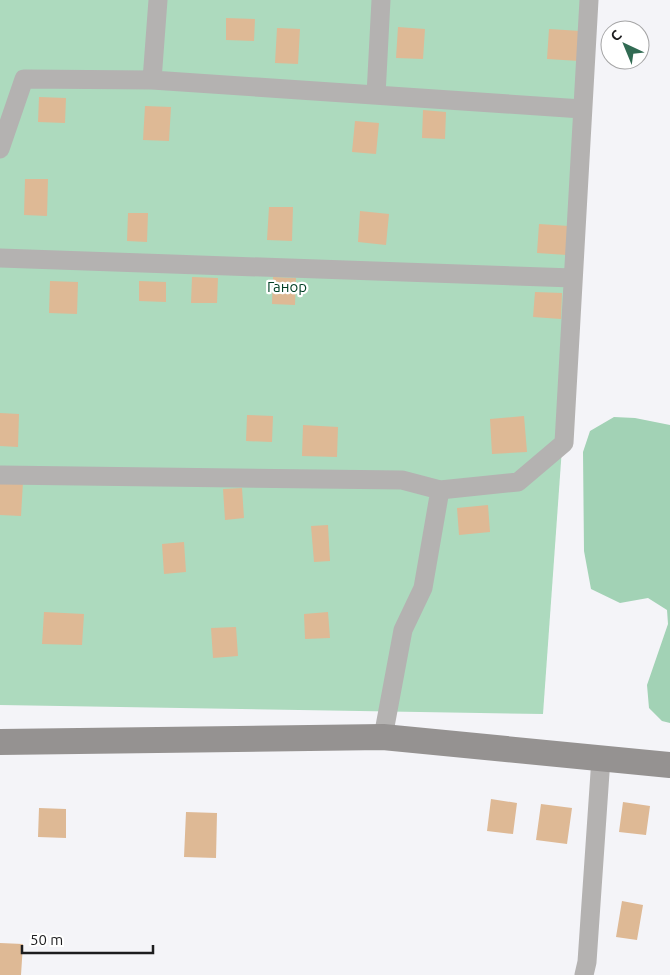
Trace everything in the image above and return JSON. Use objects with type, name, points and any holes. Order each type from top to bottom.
[{"type":"main road","points":[[0,742],[383,737],[670,764]]},
{"type":"street","points":[[152,80],[158,0]]},
{"type":"street","points":[[376,95],[382,0]]},
{"type":"street","points":[[0,474],[402,480],[440,490],[518,482],[564,443],[589,0]]},
{"type":"street","points":[[0,149],[24,79],[152,80],[582,108]]},
{"type":"street","points":[[0,258],[573,278]]},
{"type":"street","points":[[383,737],[403,630],[423,588],[440,490]]},
{"type":"street","points":[[584,975],[587,962],[601,758]]},
{"type":"green space","name":"Ганор","points":[[0,0],[594,0],[543,714],[0,705]]},
{"type":"green space","points":[[614,417],[635,418],[670,425],[670,723],[662,721],[649,708],[647,685],[668,624],[667,610],[648,598],[620,603],[591,589],[584,551],[583,452],[590,431]]},
{"type":"building","points":[[226,18],[255,19],[254,41],[226,40]]},
{"type":"building","points":[[398,27],[425,29],[423,59],[396,58]]},
{"type":"building","points":[[277,28],[300,29],[298,64],[275,63]]},
{"type":"building","points":[[549,29],[581,31],[579,61],[547,59]]},
{"type":"building","points":[[39,97],[66,98],[65,123],[38,122]]},
{"type":"building","points":[[145,106],[171,107],[169,141],[143,140]]},
{"type":"building","points":[[423,110],[446,112],[445,139],[422,138]]},
{"type":"building","points":[[355,121],[379,123],[376,154],[352,152]]},
{"type":"building","points":[[25,179],[48,179],[47,216],[24,215]]},
{"type":"building","points":[[269,207],[293,207],[292,241],[267,240]]},
{"type":"building","points":[[360,211],[389,214],[386,245],[358,242]]},
{"type":"building","points":[[128,213],[148,213],[147,242],[127,241]]},
{"type":"building","points":[[539,224],[569,226],[567,255],[537,253]]},
{"type":"building","points":[[192,277],[218,278],[217,303],[191,303]]},
{"type":"building","points":[[273,277],[296,278],[295,305],[272,304]]},
{"type":"building","points":[[50,281],[78,282],[77,314],[49,313]]},
{"type":"building","points":[[139,281],[166,282],[166,302],[139,301]]},
{"type":"building","points":[[535,292],[562,293],[561,319],[533,317]]},
{"type":"building","points":[[0,413],[19,414],[18,447],[0,446]]},
{"type":"building","points":[[247,415],[273,416],[272,442],[246,441]]},
{"type":"building","points":[[524,416],[527,452],[492,454],[490,419]]},
{"type":"building","points":[[303,425],[338,427],[337,457],[302,456]]},
{"type":"building","points":[[0,481],[23,482],[21,516],[0,515]]},
{"type":"building","points":[[242,488],[244,518],[225,520],[223,489]]},
{"type":"building","points":[[488,505],[490,532],[459,535],[457,508]]},
{"type":"building","points":[[328,525],[330,561],[314,562],[311,526]]},
{"type":"building","points":[[184,542],[186,572],[164,574],[162,544]]},
{"type":"building","points":[[44,612],[84,614],[82,645],[42,644]]},
{"type":"building","points":[[328,612],[330,638],[305,639],[304,614]]},
{"type":"building","points":[[236,627],[238,656],[213,658],[211,628]]},
{"type":"building","points":[[491,799],[517,803],[513,834],[487,831]]},
{"type":"building","points":[[623,802],[650,806],[646,835],[619,832]]},
{"type":"building","points":[[541,804],[572,808],[567,844],[536,840]]},
{"type":"building","points":[[39,808],[66,809],[66,838],[38,837]]},
{"type":"building","points":[[186,812],[217,813],[216,858],[184,857]]},
{"type":"building","points":[[622,901],[643,905],[637,940],[616,937]]},
{"type":"building","points":[[0,943],[23,944],[21,975],[0,975]]}]
